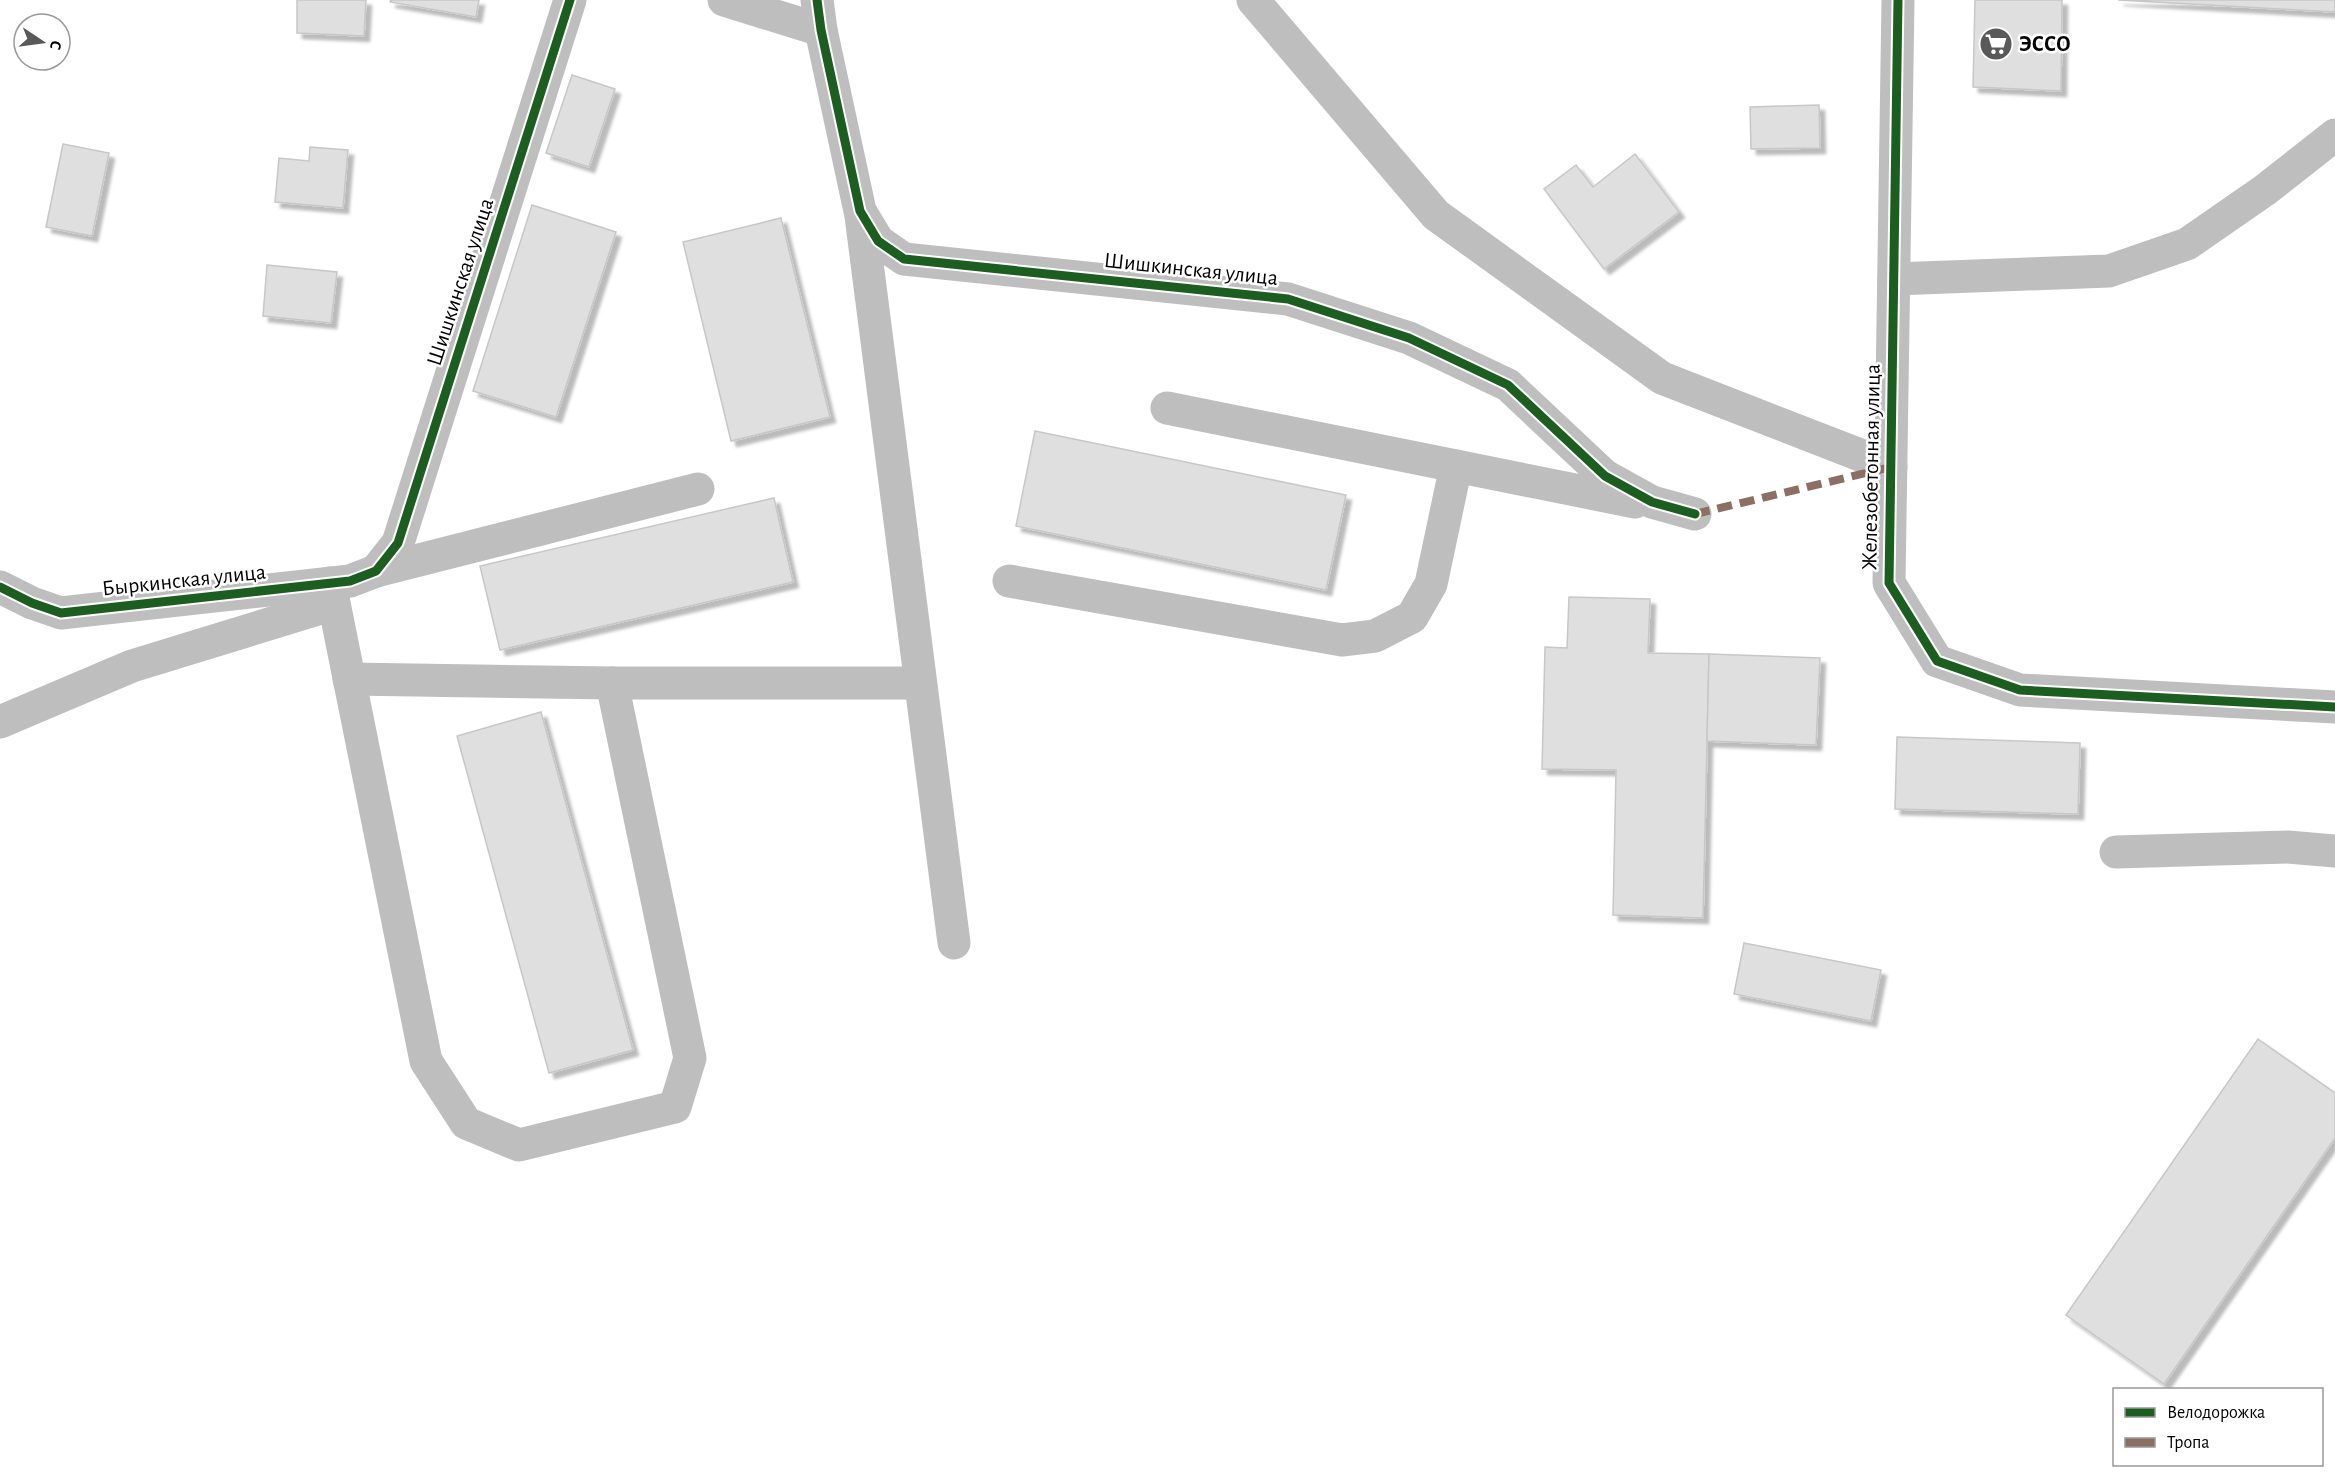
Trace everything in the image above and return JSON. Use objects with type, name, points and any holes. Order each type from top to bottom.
[{"type":"street","name":"Шишкинская улица","points":[[376,571],[398,543],[570,0]]},
{"type":"street","points":[[724,0],[819,15]]},
{"type":"street","points":[[1253,0],[1436,215],[1662,378],[1891,467]]},
{"type":"street","name":"Железобетонная улица","points":[[1898,0],[1889,584],[1937,661],[2020,690],[2335,707]]},
{"type":"street","name":"Шишкинская улица","points":[[819,15],[860,211],[878,241],[904,259],[1288,299],[1409,338],[1508,385],[1605,476],[1652,502],[1695,514],[1456,466]]},
{"type":"street","points":[[1894,279],[2109,271],[2187,244],[2265,190],[2335,135]]},
{"type":"street","points":[[860,211],[954,943]]},
{"type":"street","points":[[1009,581],[1342,640],[1375,636],[1412,617],[1431,584],[1456,466],[1167,408]]},
{"type":"street","name":"Быркинская улица","points":[[0,587],[32,603],[61,613],[332,593],[350,581],[376,571],[698,489]]},
{"type":"street","points":[[0,722],[132,666],[332,593],[426,1061],[466,1123],[519,1145],[675,1107],[690,1058],[612,683]]},
{"type":"street","points":[[349,680],[920,683]]},
{"type":"street","points":[[2116,852],[2288,847],[2335,851]]},
{"type":"building","points":[[297,0],[366,0],[364,36],[297,33]]},
{"type":"building","points":[[391,0],[479,0],[476,17],[390,2]]},
{"type":"building","points":[[1975,0],[2062,0],[2061,91],[1973,87]]},
{"type":"building","points":[[2118,0],[2335,0],[2335,12]]},
{"type":"building","points":[[572,75],[615,89],[589,167],[546,153]]},
{"type":"building","points":[[1819,105],[1820,148],[1751,149],[1750,107]]},
{"type":"building","points":[[63,144],[109,153],[92,236],[46,227]]},
{"type":"building","points":[[310,147],[348,150],[343,208],[275,202],[279,158],[309,161]]},
{"type":"building","points":[[1635,154],[1679,212],[1604,269],[1544,189],[1576,165],[1593,187]]},
{"type":"building","points":[[532,205],[616,232],[556,417],[473,391]]},
{"type":"building","points":[[781,218],[830,417],[731,441],[683,242]]},
{"type":"building","points":[[267,265],[337,272],[331,323],[263,316]]},
{"type":"building","points":[[1035,431],[1346,495],[1326,590],[1016,526]]},
{"type":"building","points":[[774,498],[793,582],[500,650],[480,566]]},
{"type":"building","points":[[1569,597],[1650,599],[1648,653],[1709,654],[1703,918],[1613,915],[1616,770],[1542,769],[1545,647],[1567,648]]},
{"type":"building","points":[[1709,654],[1820,658],[1816,745],[1707,741]]},
{"type":"building","points":[[541,712],[633,1050],[549,1073],[457,736]]},
{"type":"building","points":[[1897,737],[2080,743],[2078,814],[1895,809]]},
{"type":"building","points":[[1744,943],[1881,970],[1871,1021],[1734,994]]},
{"type":"building","points":[[2258,1039],[2335,1093],[2335,1138],[2164,1384],[2066,1315]]},
{"type":"marked path","points":[[1695,514],[1891,467]]},
{"type":"cycle path","points":[[0,587],[32,603],[61,613],[350,581],[376,571],[398,543],[570,0]]},
{"type":"cycle path","points":[[817,0],[821,30],[860,211],[878,241],[904,259],[1288,299],[1409,338],[1508,385],[1605,476],[1652,502],[1695,514]]},
{"type":"cycle path","points":[[1898,0],[1889,583],[1937,661],[2020,690],[2335,707]]},
{"type":"place","name":"ЭССО","points":[[1996,44]]}]
